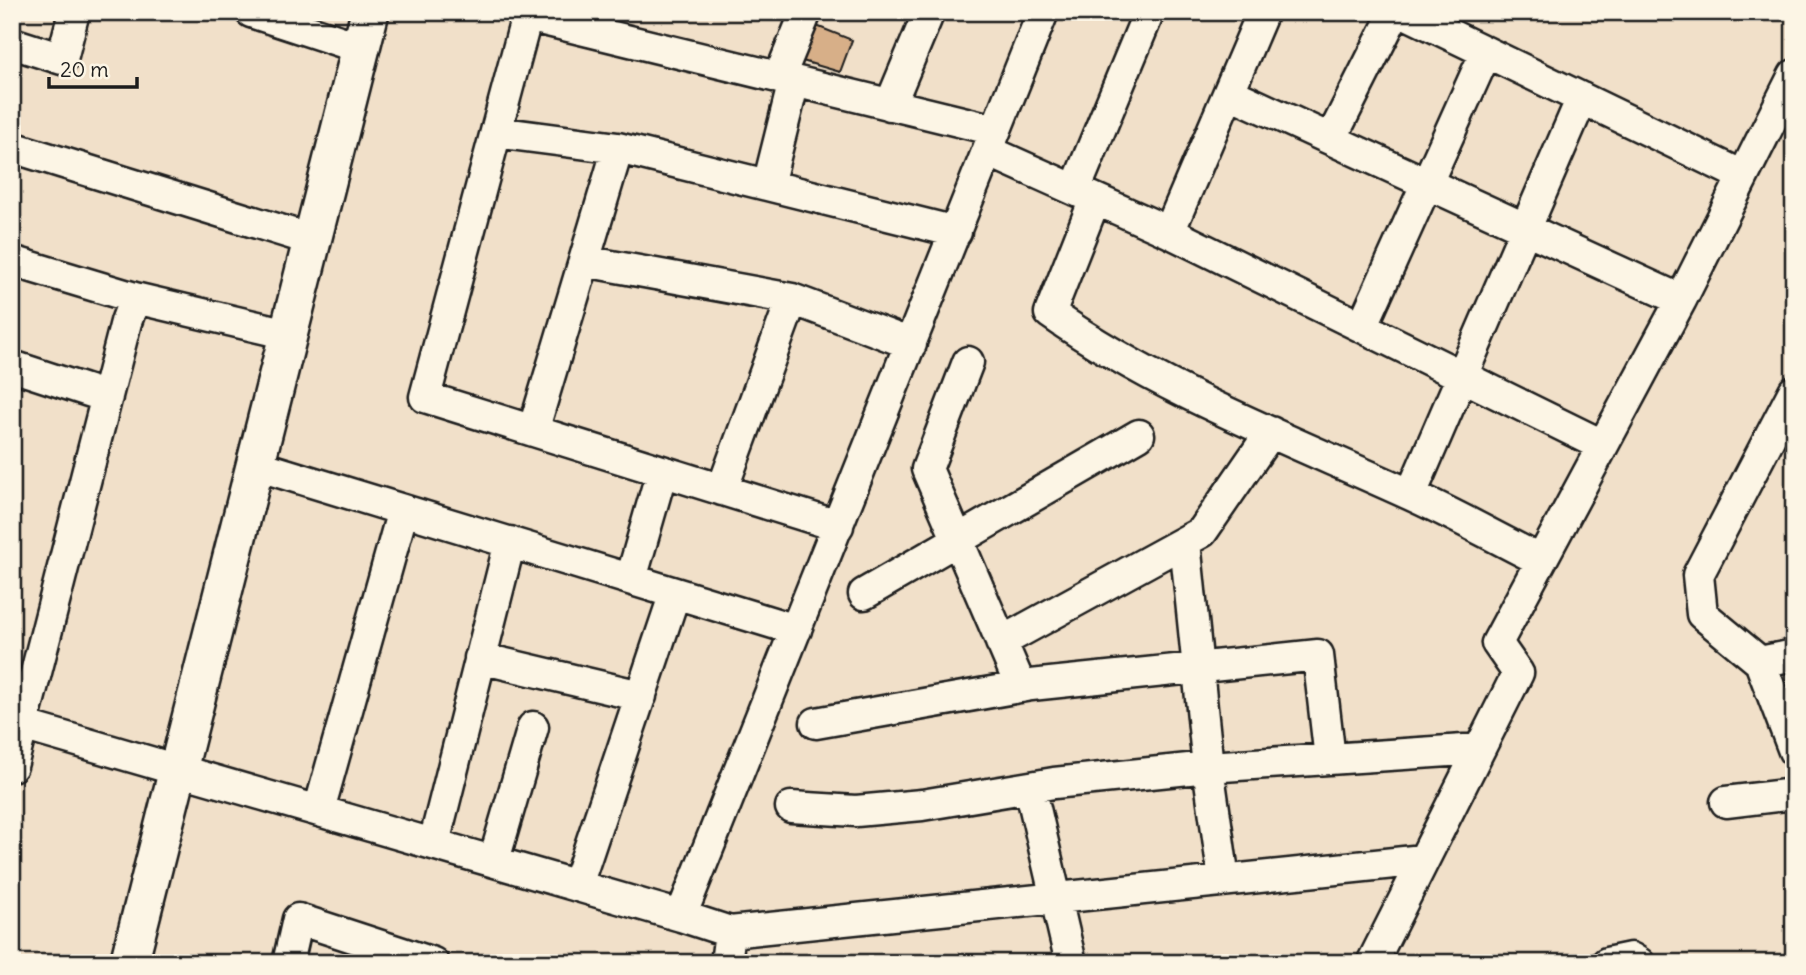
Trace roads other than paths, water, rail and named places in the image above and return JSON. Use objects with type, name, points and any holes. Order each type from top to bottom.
[{"type":"street","points":[[12,43],[62,59],[74,12]]},
{"type":"street","points":[[251,12],[361,48]]},
{"type":"street","points":[[128,963],[370,12]]},
{"type":"street","points":[[768,185],[786,80],[806,12]]},
{"type":"street","points":[[890,105],[929,12]]},
{"type":"street","points":[[681,916],[1043,12]]},
{"type":"street","points":[[1149,12],[1085,195],[1050,313],[1117,356],[1271,432],[1411,494],[1540,561]]},
{"type":"street","points":[[1169,232],[1263,12]]},
{"type":"street","points":[[1331,139],[1395,12]]},
{"type":"street","points":[[1404,12],[1743,176]]},
{"type":"street","points":[[838,526],[425,397],[527,14],[890,105],[992,140],[1085,195],[1169,232],[1602,445]]},
{"type":"street","points":[[1362,327],[1486,52]]},
{"type":"street","points":[[1372,963],[1518,673],[1497,643],[1681,300],[1794,75]]},
{"type":"street","points":[[1230,93],[1681,300]]},
{"type":"street","points":[[1411,494],[1582,98]]},
{"type":"street","points":[[496,132],[618,148],[956,232]]},
{"type":"street","points":[[12,147],[312,240]]},
{"type":"street","points":[[533,431],[618,148]]},
{"type":"street","points":[[12,261],[135,298],[288,334]]},
{"type":"street","points":[[584,261],[792,299],[911,344]]},
{"type":"street","points":[[12,766],[18,724],[135,298]]},
{"type":"street","points":[[722,490],[792,299]]},
{"type":"street","points":[[968,362],[927,469],[1021,687]]},
{"type":"street","points":[[12,366],[107,397]]},
{"type":"street","points":[[1794,391],[1698,576],[1702,614],[1760,662],[1794,751]]},
{"type":"street","points":[[1001,642],[1202,532],[1271,432]]},
{"type":"street","points":[[864,594],[1139,435]]},
{"type":"street","points":[[256,465],[796,630]]},
{"type":"street","points":[[631,579],[662,471]]},
{"type":"street","points":[[319,810],[403,510]]},
{"type":"street","points":[[1185,541],[1208,767],[1224,880]]},
{"type":"street","points":[[434,843],[510,542]]},
{"type":"street","points":[[577,885],[675,593]]},
{"type":"street","points":[[816,723],[1021,687],[1318,655],[1330,759]]},
{"type":"street","points":[[1760,662],[1794,655]]},
{"type":"street","points":[[481,658],[641,696]]},
{"type":"street","points":[[18,724],[494,860],[730,932],[1423,860]]},
{"type":"street","points":[[494,860],[533,727]]},
{"type":"street","points":[[791,807],[856,811],[922,805],[1030,787],[1208,767],[1479,749]]},
{"type":"street","points":[[1030,787],[1070,963]]},
{"type":"street","points":[[1726,802],[1794,794]]},
{"type":"street","points":[[288,963],[298,919],[433,963]]},
{"type":"street","points":[[726,963],[730,932]]},
{"type":"street","points":[[1607,963],[1632,958],[1639,963]]}]
